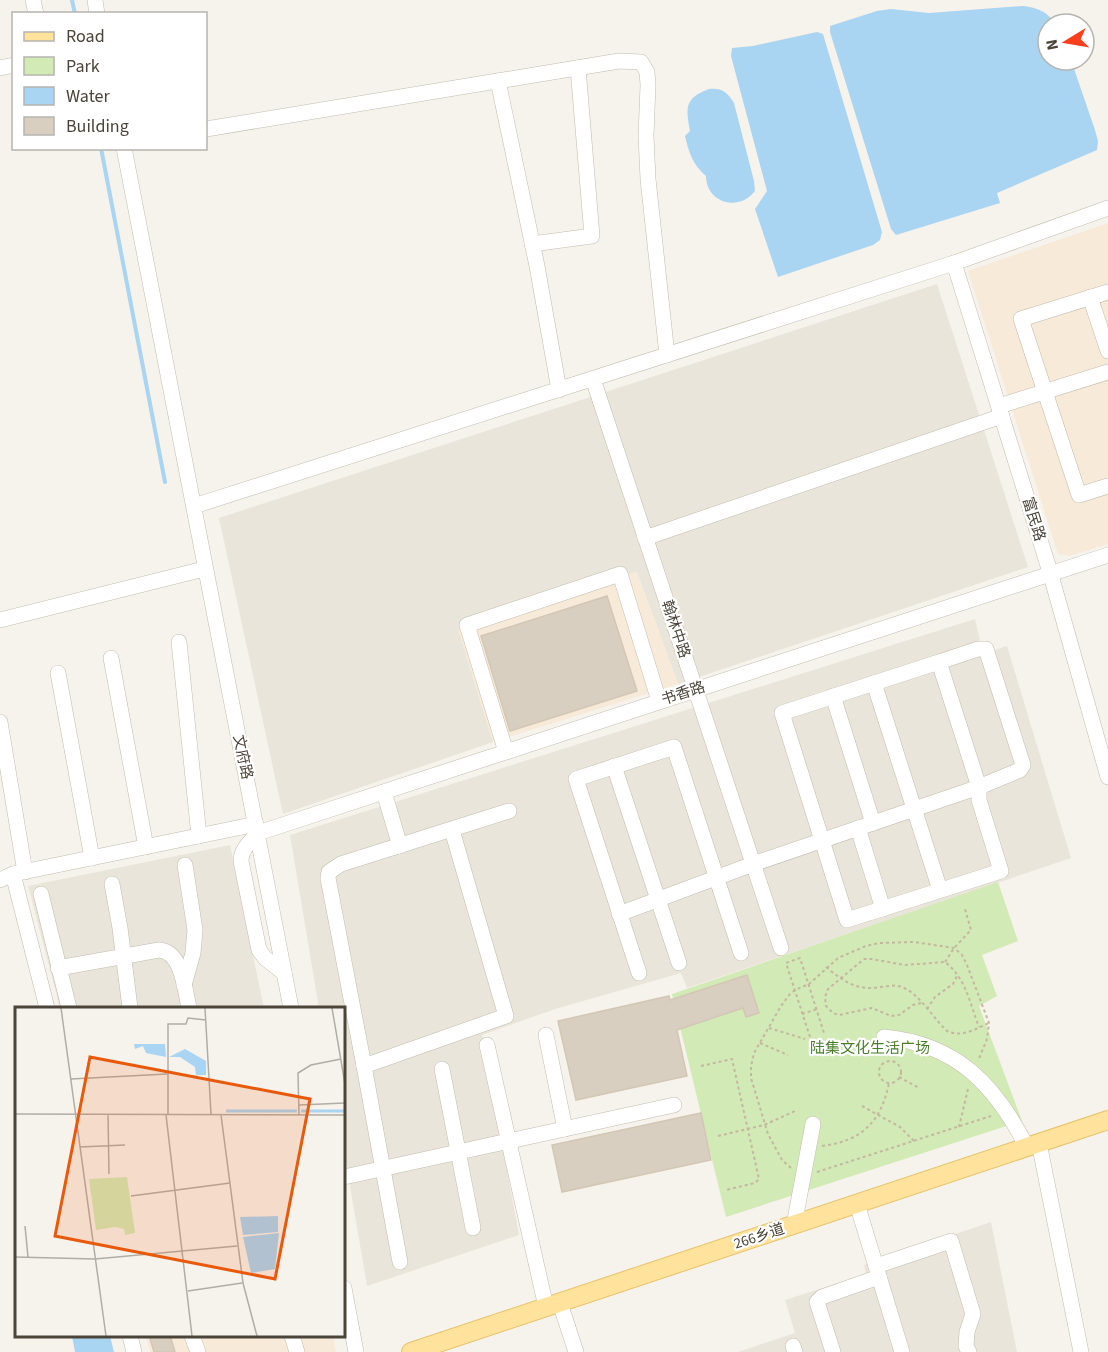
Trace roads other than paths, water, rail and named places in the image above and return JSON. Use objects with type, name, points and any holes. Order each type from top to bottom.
[{"type":"main road","name":"266乡道","points":[[411,1352],[1108,1121]]},
{"type":"street","points":[[207,129],[578,68],[632,60],[641,62],[647,72],[648,179],[667,355]]},
{"type":"street","points":[[532,244],[592,236],[578,68]]},
{"type":"street","points":[[498,81],[559,390]]},
{"type":"street","name":"文府路","points":[[124,150],[291,1007]]},
{"type":"street","points":[[194,506],[954,263],[1108,208]]},
{"type":"street","name":"富民路","points":[[954,263],[1050,572],[1108,777]]},
{"type":"street","points":[[1108,292],[1021,319],[1079,495],[1108,486]]},
{"type":"street","points":[[1090,297],[1108,351]]},
{"type":"street","points":[[645,538],[1000,411],[1045,391],[1108,372]]},
{"type":"street","name":"翰林中路","points":[[592,379],[781,948]]},
{"type":"street","name":"书香路","points":[[13,875],[199,836],[257,829],[384,792],[1050,572],[1108,555]]},
{"type":"street","points":[[0,620],[204,569]]},
{"type":"street","points":[[506,752],[467,625],[620,574],[659,701]]},
{"type":"street","points":[[179,642],[199,836]]},
{"type":"street","points":[[620,914],[753,864],[822,840],[866,826],[979,787],[1015,773],[1023,765],[986,649],[978,649],[782,713],[822,840],[847,920],[1001,871],[978,800],[979,787],[939,662]]},
{"type":"street","points":[[111,658],[146,847]]},
{"type":"street","points":[[58,673],[92,858]]},
{"type":"street","points":[[874,683],[940,891]]},
{"type":"street","points":[[833,696],[866,826],[883,909]]},
{"type":"street","points":[[0,722],[13,875],[47,1007]]},
{"type":"street","points":[[639,973],[576,779],[674,747],[741,953]]},
{"type":"street","points":[[614,766],[679,963]]},
{"type":"street","points":[[384,792],[400,846]]},
{"type":"street","points":[[400,1262],[328,878],[329,872],[335,867],[509,811]]},
{"type":"street","points":[[257,829],[241,853],[241,861],[260,950],[265,958],[284,973]]},
{"type":"street","points":[[364,1066],[506,1016],[452,830]]},
{"type":"street","points":[[184,986],[193,953],[195,930],[185,865]]},
{"type":"street","points":[[112,884],[130,1007]]},
{"type":"street","points":[[41,894],[69,1007]]},
{"type":"street","points":[[58,968],[168,950],[174,956],[189,1007]]},
{"type":"street","points":[[546,1035],[565,1129]]},
{"type":"street","points":[[884,1037],[907,1039],[926,1045],[957,1060],[995,1095],[1033,1145],[1081,1352]]},
{"type":"street","points":[[487,1045],[508,1141],[553,1305],[576,1352]]},
{"type":"street","points":[[442,1069],[473,1228]]},
{"type":"street","points":[[345,1177],[674,1105]]},
{"type":"street","points":[[794,1225],[813,1124]]},
{"type":"street","points":[[857,1204],[902,1352]]},
{"type":"street","points":[[833,1352],[817,1302],[822,1297],[951,1241],[973,1314],[966,1346],[969,1352]]},
{"type":"street","points":[[345,1292],[356,1352]]},
{"type":"street","points":[[130,1337],[134,1352]]},
{"type":"street","points":[[193,1337],[198,1352]]},
{"type":"street","points":[[293,1337],[297,1352]]},
{"type":"water","points":[[1023,6],[1043,12],[1036,12],[1036,72],[1075,72],[1095,130],[1098,141],[1097,150],[997,193],[1000,203],[896,235],[891,229],[830,26],[877,11],[891,9],[929,13]]},
{"type":"water","points":[[817,32],[823,34],[882,232],[880,240],[873,245],[778,277],[755,209],[767,191],[731,56],[732,48],[753,46]]},
{"type":"water","points":[[709,89],[724,92],[734,103],[755,191],[740,202],[724,202],[711,192],[706,176],[690,153],[685,136],[690,131],[688,110],[691,100]]},
{"type":"water","points":[[72,1337],[110,1337],[114,1352],[75,1352]]},
{"type":"waterway","points":[[72,0],[75,12]]},
{"type":"waterway","points":[[101,150],[165,482]]},
{"type":"park label","name":"陆集文化生活广场","points":[[870,1048]]}]
